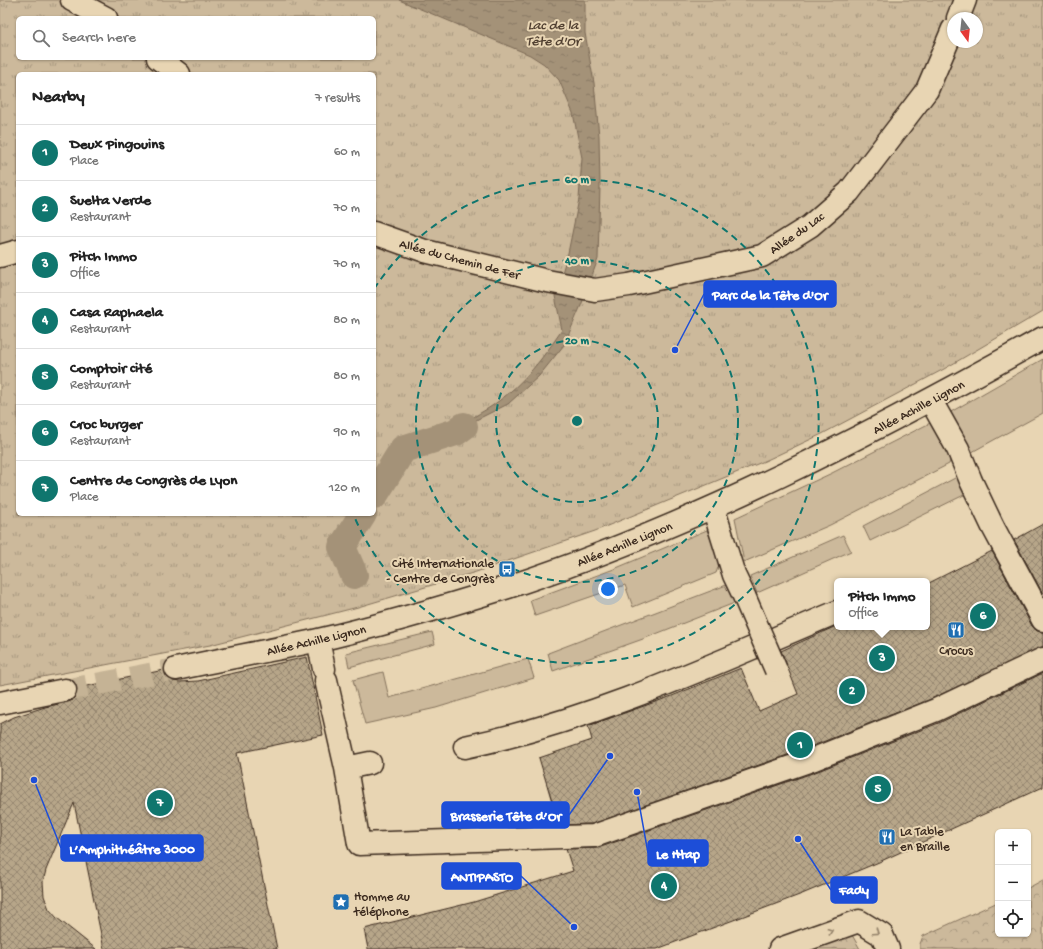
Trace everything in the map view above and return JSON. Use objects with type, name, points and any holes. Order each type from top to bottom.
[{"type":"street","points":[[72,0],[102,16]]},
{"type":"street","points":[[960,12],[965,0]]},
{"type":"street","name":"Allée du Lac","points":[[550,281],[595,290],[629,285],[762,256],[810,226],[849,192],[927,90],[947,43]]},
{"type":"street","points":[[161,60],[176,72]]},
{"type":"street","name":"Allée du Chemin de Fer","points":[[376,234],[425,251],[550,281]]},
{"type":"street","points":[[0,256],[16,251]]},
{"type":"street","name":"Allée Achille Lignon","points":[[176,668],[318,640],[422,613],[511,586],[628,542],[713,506],[828,453],[931,400],[1043,338]]},
{"type":"street","points":[[931,400],[958,449],[993,527],[1043,620]]},
{"type":"street","points":[[713,506],[734,574],[776,670]]},
{"type":"street","points":[[465,747],[510,737],[640,694],[834,613]]},
{"type":"street","points":[[318,640],[346,768],[360,844],[594,836],[821,756],[936,710],[1043,659]]},
{"type":"street","points":[[0,703],[65,690]]},
{"type":"street","points":[[346,768],[370,763]]},
{"type":"street","points":[[780,949],[859,921],[882,935],[888,949]]},
{"type":"green space","points":[[0,0],[1043,0],[1043,311],[944,369],[822,434],[767,460],[595,531],[476,572],[358,607],[210,645],[0,685]]},
{"type":"green space","points":[[1043,359],[1043,413],[972,452],[949,413]]},
{"type":"green space","points":[[934,421],[952,454],[949,464],[830,525],[744,562],[735,518],[832,473]]},
{"type":"green space","points":[[957,477],[966,494],[870,541],[863,526]]},
{"type":"green space","points":[[707,530],[720,562],[716,573],[633,607],[625,585],[535,616],[530,600],[614,569]]},
{"type":"green space","points":[[843,535],[851,551],[757,593],[750,576]]},
{"type":"green space","points":[[729,584],[737,602],[643,639],[553,671],[548,653]]},
{"type":"green space","points":[[432,632],[435,644],[349,667],[346,653]]},
{"type":"green space","points":[[528,659],[534,678],[436,708],[365,724],[353,680],[383,672],[389,698]]},
{"type":"green space","points":[[1043,880],[1043,949],[920,949],[923,936],[995,903],[995,937],[1031,937],[1031,886]]},
{"type":"green space","points":[[852,935],[860,949],[808,949]]},
{"type":"water","name":"Lac de la Tête d'Or","points":[[399,0],[585,0],[585,33],[594,83],[599,136],[600,186],[598,259],[582,303],[564,345],[539,376],[508,404],[464,426],[471,419],[492,406],[515,387],[540,360],[562,330],[555,296],[568,253],[579,199],[582,158],[573,113],[559,80],[544,64],[530,55]]},
{"type":"building","points":[[1043,524],[1043,594],[1014,540]]},
{"type":"building","points":[[992,551],[1032,626],[1037,631],[1043,632],[1043,647],[931,699],[810,747],[592,824],[559,825],[539,758],[592,740],[588,726],[672,696],[741,668],[759,711],[798,694],[781,651],[834,627],[834,630],[930,630],[930,582]]},
{"type":"building","points":[[307,657],[323,735],[237,753],[277,949],[104,949],[74,803],[46,870],[43,882],[44,896],[49,909],[57,918],[96,949],[0,949],[0,724],[14,717],[73,700],[77,694],[77,688],[164,670],[166,677],[173,681],[198,681]]},
{"type":"building","points":[[1043,673],[1043,787],[879,862],[802,894],[657,949],[368,949],[364,929],[474,902],[573,871],[566,849],[598,848],[818,771],[941,722]]},
{"type":"waterway","points":[[376,493],[403,449],[456,432],[464,426]]},
{"type":"waterway","points":[[354,575],[342,547],[362,516]]},
{"type":"tunnel","points":[[65,690],[176,669]]},
{"type":"place","name":"Parc de la Tête d'Or","points":[[675,350]]},
{"type":"place","name":"Cité Internationale - Centre de Congrès","points":[[507,569]]},
{"type":"place","name":"Croc burger","points":[[983,616]]},
{"type":"place","name":"Crocus","points":[[956,630]]},
{"type":"place","name":"Pitch Immo","points":[[882,658]]},
{"type":"place","name":"Suelta Verde","points":[[852,691]]},
{"type":"place","name":"Deux Pingouins","points":[[800,745]]},
{"type":"place","name":"Brasserie Tête d’Or","points":[[610,756]]},
{"type":"place","name":"L’Amphithéâtre 3000","points":[[34,780]]},
{"type":"place","name":"Comptoir cité","points":[[878,789]]},
{"type":"place","name":"Le Htap","points":[[637,792]]},
{"type":"place","name":"Centre de Congrès de Lyon","points":[[160,803]]},
{"type":"place","name":"La Table en Braille","points":[[887,837]]},
{"type":"place","name":"Fady","points":[[798,839]]},
{"type":"place","name":"Casa Raphaela","points":[[664,886]]},
{"type":"place","name":"Homme au téléphone","points":[[341,902]]},
{"type":"place","name":"ANTIPASTO","points":[[574,927]]}]
